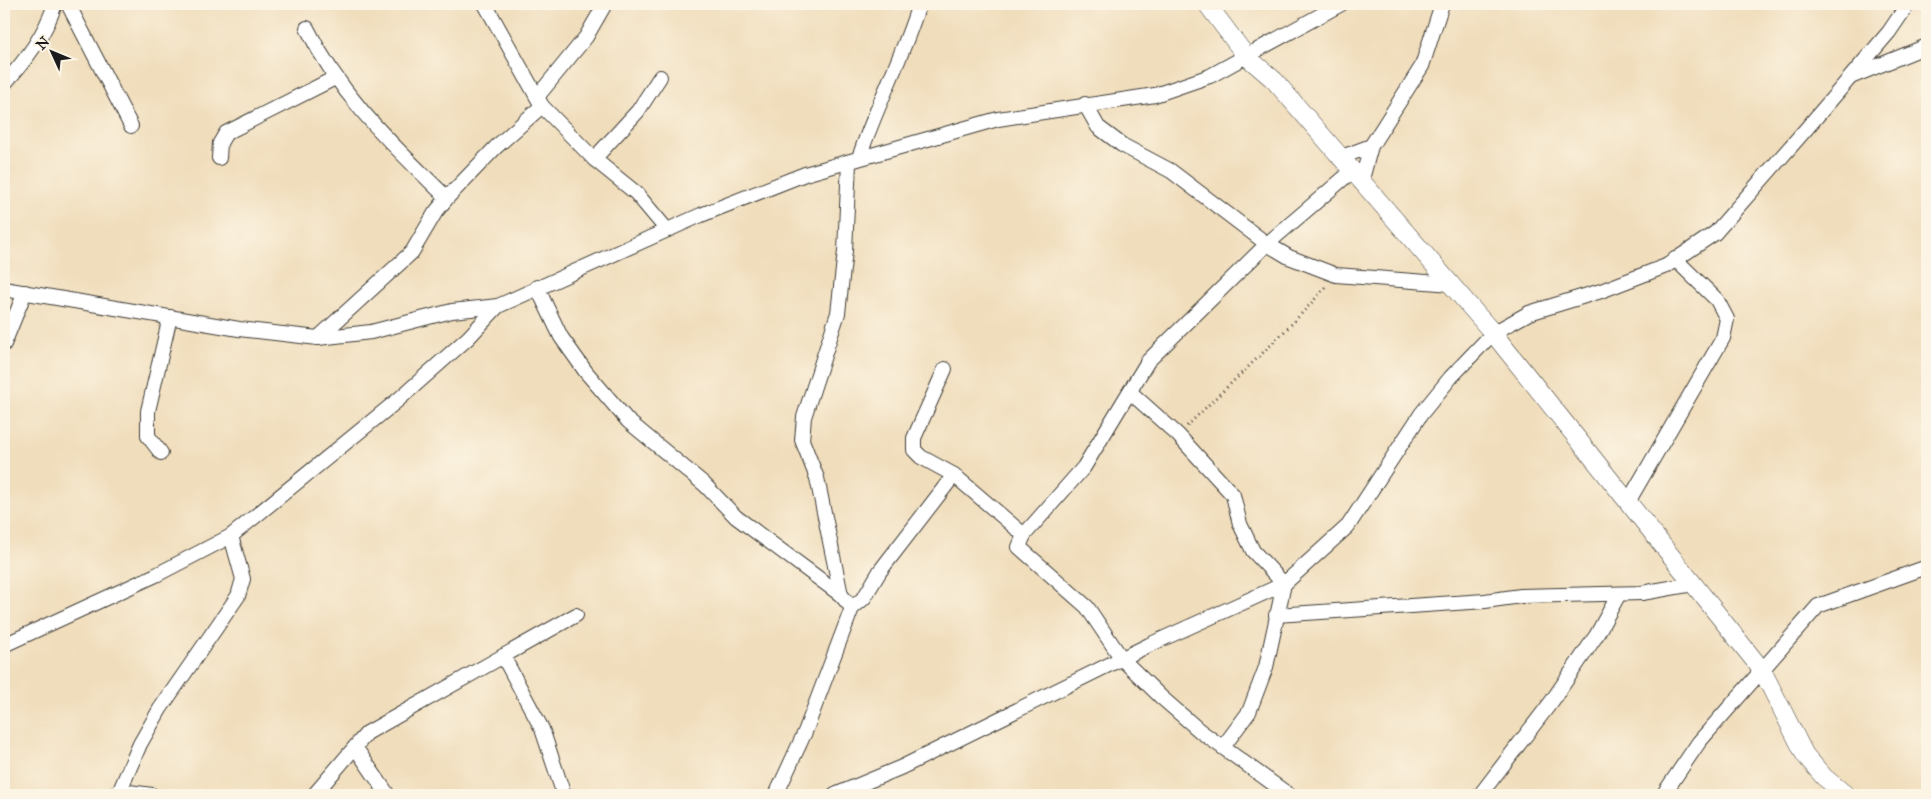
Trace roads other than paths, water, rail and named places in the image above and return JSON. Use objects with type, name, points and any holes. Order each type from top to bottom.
[{"type":"street","points":[[4,84],[30,53],[49,23],[55,4]]},
{"type":"street","points":[[68,4],[131,126]]},
{"type":"street","points":[[485,4],[539,102],[594,159],[636,194],[667,230]]},
{"type":"street","points":[[318,338],[412,252],[435,213],[447,198],[539,102],[586,37],[606,4]]},
{"type":"street","points":[[841,595],[819,486],[802,440],[804,417],[838,313],[854,160],[911,31],[919,4]]},
{"type":"street","points":[[1207,4],[1246,56],[1274,80],[1356,178],[1452,284],[1493,333],[1762,670],[1805,755],[1824,777],[1846,795]]},
{"type":"street","points":[[4,289],[239,329],[318,338],[371,332],[452,311],[498,306],[667,230],[805,174],[998,119],[1086,104],[1155,95],[1210,76],[1341,4]]},
{"type":"street","points":[[1289,795],[1200,731],[1122,659],[1087,607],[1019,547],[1024,535],[1084,467],[1148,361],[1266,244],[1356,178],[1371,146],[1422,66],[1442,4]]},
{"type":"street","points":[[835,795],[902,767],[1122,659],[1284,584],[1348,526],[1421,414],[1451,377],[1493,333],[1529,313],[1601,291],[1666,266],[1715,233],[1889,32],[1908,4]]},
{"type":"street","points":[[307,28],[335,78],[357,108],[447,198]]},
{"type":"street","points":[[1850,77],[1927,46]]},
{"type":"street","points":[[594,159],[638,111],[660,77]]},
{"type":"street","points":[[219,158],[220,143],[226,133],[335,78]]},
{"type":"street","points":[[1086,104],[1098,127],[1122,145],[1171,171],[1266,244],[1289,257],[1336,275],[1452,284]]},
{"type":"street","points":[[1340,158],[1371,146]]},
{"type":"street","points":[[1628,502],[1723,338],[1727,319],[1717,300],[1675,259]]},
{"type":"street","points":[[538,287],[561,337],[586,372],[628,421],[704,484],[736,517],[841,595],[852,608]]},
{"type":"street","points":[[4,344],[25,292]]},
{"type":"street","points":[[4,645],[148,578],[231,536],[398,400],[468,338],[498,306]]},
{"type":"street","points":[[161,453],[148,436],[148,411],[170,317]]},
{"type":"street","points":[[945,369],[914,438],[914,450],[921,457],[954,475],[1024,535]]},
{"type":"street","points":[[1130,392],[1178,435],[1233,495],[1240,524],[1253,551],[1284,584]]},
{"type":"street","points":[[776,795],[805,732],[852,608],[864,598],[880,571],[954,475]]},
{"type":"street","points":[[152,795],[119,793],[140,744],[160,709],[238,596],[243,579],[231,536]]},
{"type":"street","points":[[1663,795],[1699,742],[1818,606],[1927,567]]},
{"type":"street","points":[[1223,747],[1249,712],[1266,667],[1284,584]]},
{"type":"street","points":[[1276,616],[1485,601],[1521,596],[1642,593],[1693,584]]},
{"type":"street","points":[[1480,795],[1552,701],[1596,636],[1620,594]]},
{"type":"street","points":[[314,795],[367,733],[576,616]]},
{"type":"street","points":[[503,656],[542,729],[564,795]]},
{"type":"street","points":[[355,747],[388,795]]}]
